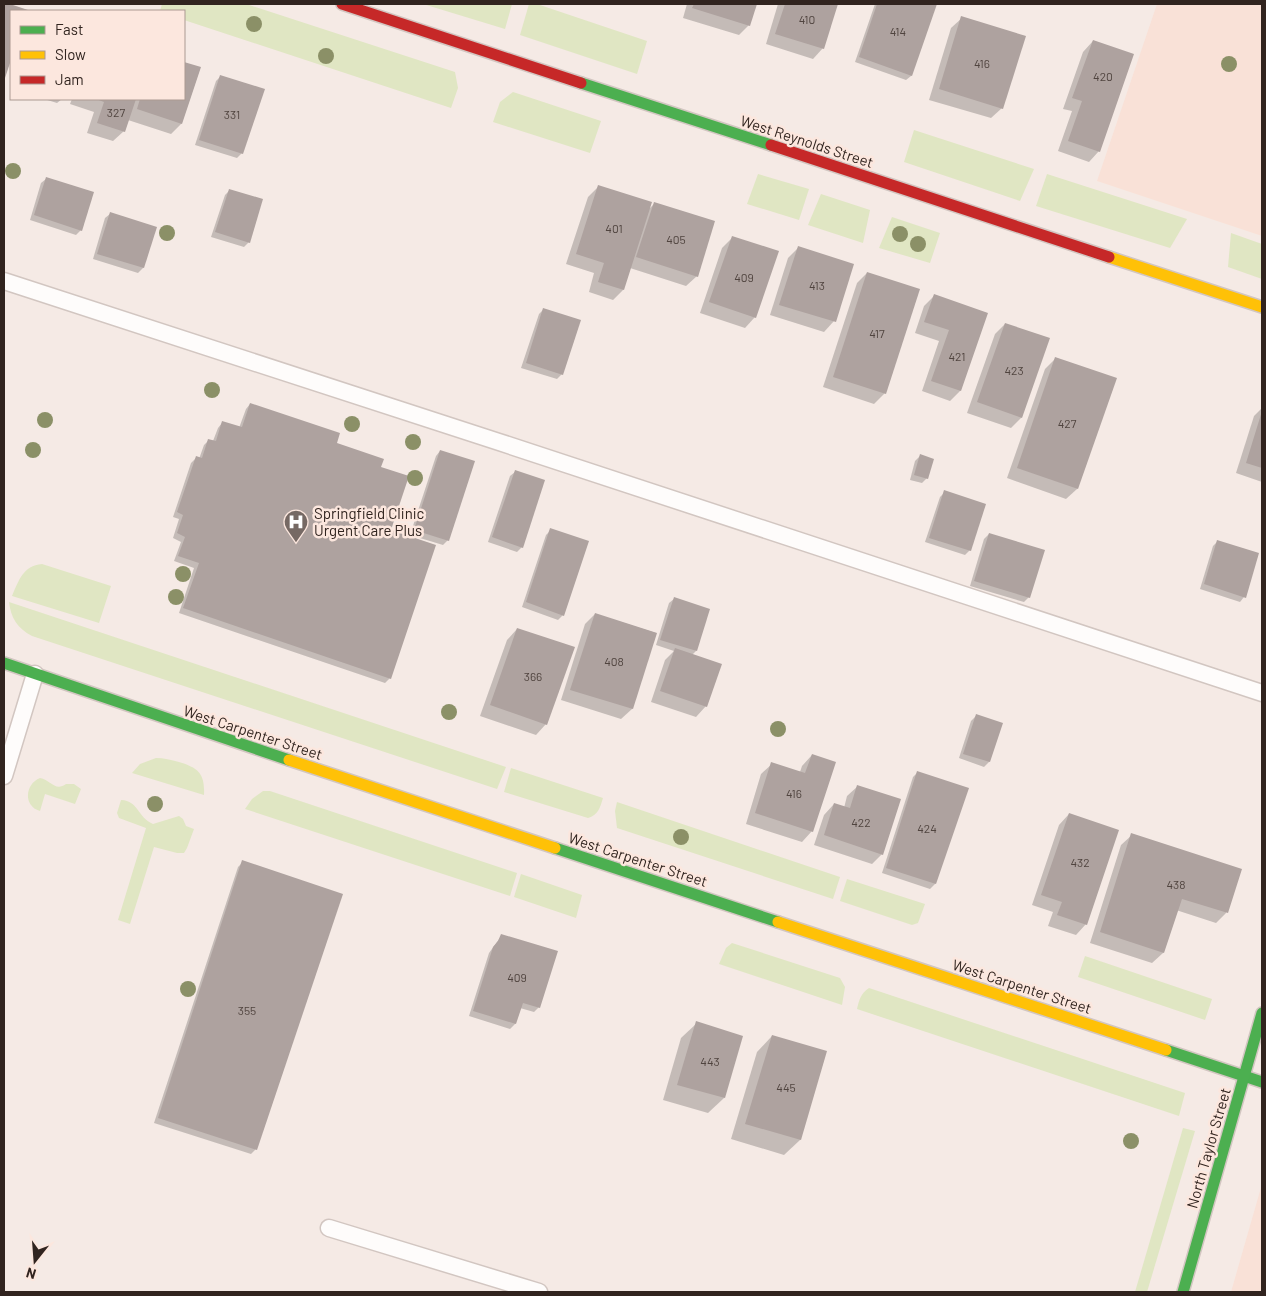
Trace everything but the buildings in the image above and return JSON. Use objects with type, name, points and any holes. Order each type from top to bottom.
[{"type":"street","name":"West Reynolds Street","points":[[342,4],[1262,307]]},
{"type":"street","name":"West Carpenter Street","points":[[4,664],[1262,1082]]},
{"type":"street","name":"North Taylor Street","points":[[1183,1292],[1262,1013]]},
{"type":"lane","points":[[4,281],[1262,693]]},
{"type":"lane","points":[[4,776],[36,674]]},
{"type":"lane","points":[[329,1228],[539,1292]]},
{"type":"shaded area","points":[[1157,4],[1262,4],[1262,236],[1097,181]]},
{"type":"shaded area","points":[[1262,1184],[1262,1292],[1231,1292]]},
{"type":"green space","points":[[162,4],[246,4],[455,72],[458,88],[451,108],[185,20],[185,10],[160,10]]},
{"type":"green space","points":[[423,4],[512,4],[505,29]]},
{"type":"green space","points":[[529,4],[537,4],[647,41],[637,74],[520,35]]},
{"type":"green space","points":[[513,92],[601,121],[590,153],[493,122],[500,102]]},
{"type":"green space","points":[[914,130],[1034,169],[1020,201],[904,162]]},
{"type":"green space","points":[[758,174],[809,189],[799,220],[747,204]]},
{"type":"green space","points":[[1047,174],[1187,219],[1170,248],[1036,206]]},
{"type":"green space","points":[[821,194],[870,210],[863,243],[808,225]]},
{"type":"green space","points":[[892,217],[940,233],[930,263],[879,248]]},
{"type":"green space","points":[[1231,233],[1262,244],[1262,279],[1228,267]]},
{"type":"green space","points":[[42,564],[111,586],[99,623],[12,596],[22,575],[30,568]]},
{"type":"green space","points":[[9,602],[506,767],[497,789],[32,636],[22,630],[16,622],[11,613]]},
{"type":"green space","points":[[156,758],[179,762],[196,770],[202,777],[204,795],[132,773],[140,764]]},
{"type":"green space","points":[[511,768],[603,798],[600,808],[594,815],[588,818],[504,792]]},
{"type":"green space","points":[[40,778],[59,787],[66,784],[74,784],[81,789],[75,804],[45,794],[40,811],[35,808],[31,805],[28,795],[31,785]]},
{"type":"green space","points":[[263,791],[270,791],[517,873],[510,896],[245,809],[252,799]]},
{"type":"green space","points":[[121,800],[135,806],[153,824],[179,816],[183,819],[186,826],[194,829],[184,853],[154,847],[130,924],[118,920],[146,828],[119,818],[117,813]]},
{"type":"green space","points":[[617,802],[840,877],[833,899],[617,828],[615,811]]},
{"type":"green space","points":[[521,874],[582,895],[576,918],[514,897]]},
{"type":"green space","points":[[847,879],[925,904],[918,923],[912,925],[840,901]]},
{"type":"green space","points":[[732,943],[840,978],[845,987],[842,1005],[719,964],[726,948]]},
{"type":"green space","points":[[1085,956],[1212,999],[1205,1020],[1078,977]]},
{"type":"green space","points":[[869,988],[1185,1093],[1179,1116],[857,1009],[861,997]]},
{"type":"green space","points":[[1183,1128],[1195,1131],[1147,1292],[1135,1292]]},
{"type":"traffic: fast","points":[[581,83],[771,145]]},
{"type":"traffic: fast","points":[[4,663],[289,760]]},
{"type":"traffic: fast","points":[[555,848],[778,922]]},
{"type":"traffic: fast","points":[[1183,1292],[1262,1013]]},
{"type":"traffic: fast","points":[[1166,1050],[1262,1082]]},
{"type":"traffic: slow","points":[[1109,257],[1262,307]]},
{"type":"traffic: slow","points":[[289,760],[555,848]]},
{"type":"traffic: slow","points":[[778,922],[1166,1050]]},
{"type":"traffic: jam","points":[[342,4],[581,83]]},
{"type":"traffic: jam","points":[[771,145],[1109,257]]},
{"type":"place","name":"Springfield Clinic Urgent Care Plus","points":[[296,543]]}]
